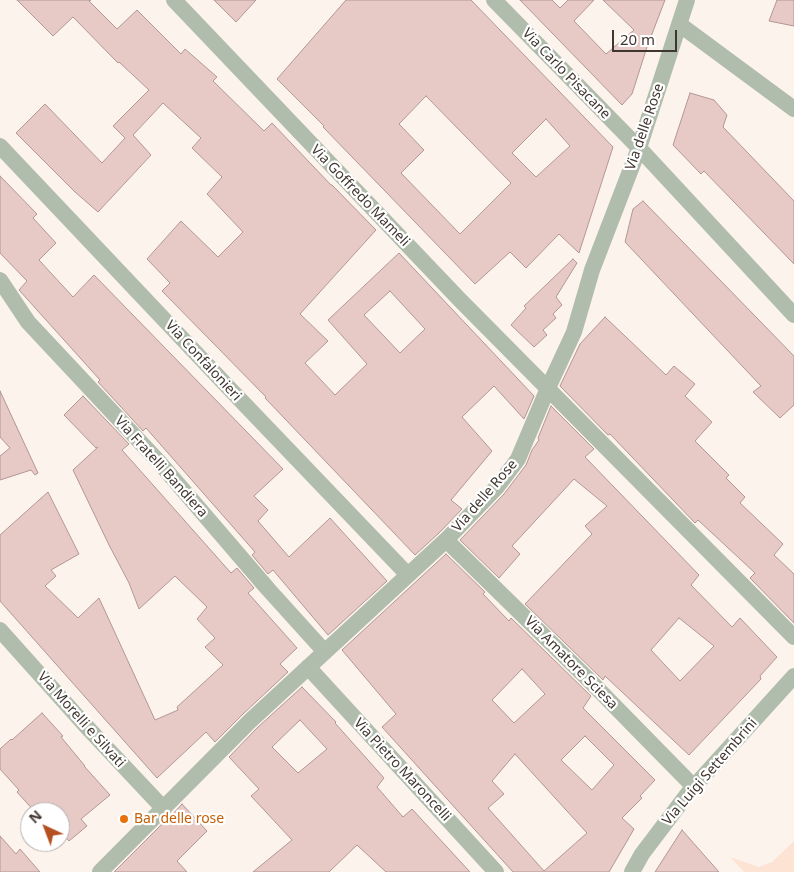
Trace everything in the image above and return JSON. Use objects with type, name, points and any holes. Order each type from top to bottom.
[{"type":"street","name":"Via Goffredo Mameli","points":[[174,0],[460,300],[794,637]]},
{"type":"street","name":"Via Carlo Pisacane","points":[[494,0],[639,148],[794,316]]},
{"type":"street","name":"Via delle Rose","points":[[100,872],[250,721],[446,540],[497,487],[518,459],[574,332],[592,270],[639,148],[687,0]]},
{"type":"street","points":[[679,24],[794,109]]},
{"type":"street","name":"Via Confalonieri","points":[[0,146],[408,575]]},
{"type":"street","name":"Via Fratelli Bandiera","points":[[0,280],[28,322],[159,462],[325,652]]},
{"type":"street","name":"Via Amatore Sciesa","points":[[446,540],[590,681],[694,787]]},
{"type":"street","name":"Via Morelli e Silvati","points":[[0,630],[85,725],[164,809]]},
{"type":"street","name":"Via Pietro Maroncelli","points":[[308,668],[496,872]]},
{"type":"street","name":"Via Luigi Settembrini","points":[[632,872],[642,854],[694,787],[794,676]]},
{"type":"shaded area","points":[[794,841],[794,872],[744,872],[730,857],[759,867],[772,862]]},
{"type":"building","points":[[17,0],[91,0],[89,1],[117,29],[137,10],[181,54],[185,49],[217,77],[213,81],[264,131],[272,123],[376,230],[300,314],[328,341],[305,363],[335,395],[367,364],[328,320],[399,253],[534,396],[524,419],[494,386],[462,417],[492,451],[451,500],[462,509],[415,555],[266,397],[162,291],[170,283],[147,259],[181,221],[218,257],[243,232],[207,194],[222,177],[192,148],[201,138],[163,103],[133,135],[151,155],[98,212],[75,192],[16,133],[45,104],[102,163],[125,138],[113,126],[149,90],[118,63],[73,17],[53,36]],"holes":[[[390,291],[425,329],[400,353],[364,315]]]},
{"type":"building","points":[[214,0],[256,0],[236,22]]},
{"type":"building","points":[[346,0],[471,0],[613,147],[579,253],[559,234],[526,268],[510,252],[475,284],[277,79]],"holes":[[[426,96],[511,183],[460,234],[401,173],[424,150],[399,124]],[[546,119],[570,146],[536,177],[512,153]]]},
{"type":"building","points":[[520,0],[552,0],[560,8],[568,0],[594,0],[574,21],[606,54],[634,30],[603,0],[665,0],[632,94],[622,105]]},
{"type":"building","points":[[777,0],[794,0],[794,26],[769,21]]},
{"type":"building","points":[[690,93],[714,100],[727,115],[723,127],[794,201],[794,264],[704,171],[701,174],[673,145]]},
{"type":"building","points":[[0,176],[37,214],[33,218],[56,243],[39,260],[73,297],[94,275],[283,469],[254,496],[268,510],[258,521],[289,557],[330,518],[387,581],[328,635],[273,570],[268,574],[252,555],[255,552],[146,428],[143,431],[98,382],[100,380],[19,290],[27,281],[0,253]]},
{"type":"building","points":[[643,201],[794,356],[794,405],[780,418],[753,392],[761,386],[625,242],[633,209]]},
{"type":"building","points":[[573,259],[577,263],[556,297],[562,305],[553,314],[556,318],[543,330],[547,335],[534,347],[511,325],[526,308],[524,306]]},
{"type":"building","points":[[605,317],[666,375],[674,366],[695,384],[685,396],[712,422],[695,441],[729,475],[726,478],[745,497],[740,503],[783,544],[774,555],[794,574],[794,623],[750,578],[755,573],[698,520],[695,523],[610,434],[608,435],[560,386],[580,344]]},
{"type":"building","points":[[0,391],[38,473],[35,475],[31,470],[0,480],[0,456],[10,448],[0,437]]},
{"type":"building","points":[[83,396],[129,444],[122,450],[231,573],[237,568],[254,588],[248,593],[297,648],[280,664],[288,672],[215,742],[206,732],[157,778],[0,601],[0,535],[48,492],[79,554],[51,570],[56,576],[45,586],[78,618],[99,598],[155,720],[178,710],[177,707],[223,665],[205,647],[215,638],[197,619],[207,607],[175,576],[139,609],[129,583],[73,470],[98,447],[96,448],[64,415]]},
{"type":"building","points":[[551,406],[594,449],[585,457],[699,575],[691,585],[732,627],[740,618],[777,657],[760,676],[761,679],[689,755],[605,676],[603,680],[525,604],[592,534],[585,526],[607,506],[574,479],[512,546],[520,554],[499,578],[460,540],[504,494],[526,465],[532,450],[539,440],[538,438]],"holes":[[[679,618],[714,646],[680,681],[651,650]]]},
{"type":"building","points":[[446,554],[485,592],[483,594],[509,621],[511,618],[591,696],[583,708],[655,780],[640,796],[642,798],[622,818],[634,829],[609,872],[513,872],[382,727],[396,714],[342,650]],"holes":[[[522,669],[545,694],[514,723],[492,700]],[[585,736],[614,765],[592,790],[561,760]],[[515,754],[587,833],[544,871],[488,808],[504,794],[492,781]]]},
{"type":"building","points":[[302,687],[336,722],[384,778],[377,787],[403,817],[412,809],[470,872],[386,872],[357,845],[329,872],[253,872],[292,840],[251,796],[259,789],[229,757],[257,728]],"holes":[[[300,720],[327,749],[298,773],[272,747]]]},
{"type":"building","points":[[42,713],[63,736],[61,737],[84,766],[110,795],[81,819],[87,826],[70,840],[70,802],[26,802],[17,792],[19,790],[0,769],[0,749]]},
{"type":"building","points":[[182,804],[207,831],[177,861],[187,872],[114,872],[171,816]]},
{"type":"building","points":[[682,830],[719,872],[655,872]]},
{"type":"building","points":[[0,836],[16,854],[20,849],[20,852],[23,852],[40,872],[0,872]]},
{"type":"place","name":"Bar delle rose","points":[[124,819]]}]
